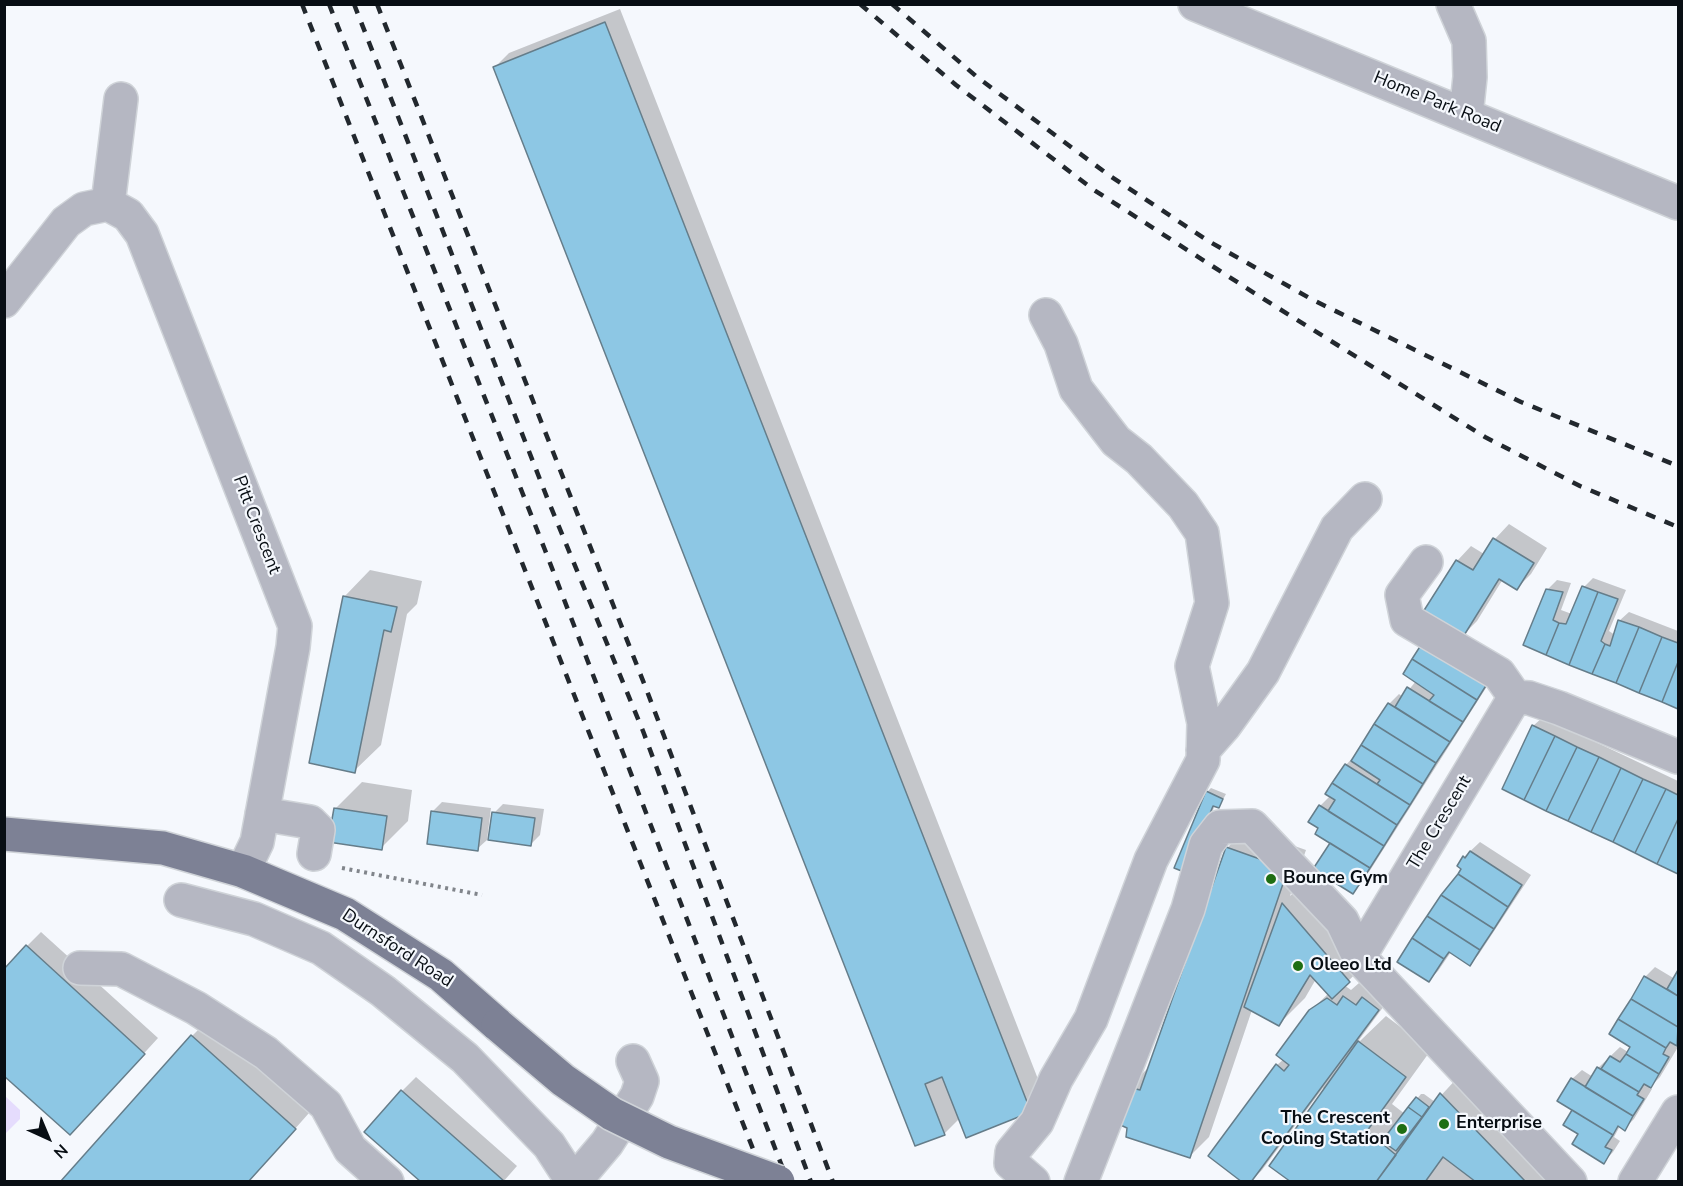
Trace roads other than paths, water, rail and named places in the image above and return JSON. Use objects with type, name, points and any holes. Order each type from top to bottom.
[{"type":"main road","name":"Durnsford Road","points":[[4,834],[163,848],[243,871],[345,914],[441,975],[562,1080],[612,1114],[669,1142],[778,1182]]},
{"type":"street","name":"Home Park Road","points":[[1195,4],[1678,203]]},
{"type":"street","points":[[1453,4],[1469,41],[1470,77],[1466,115]]},
{"type":"street","points":[[4,301],[66,222],[84,209],[108,204],[122,99]]},
{"type":"street","name":"Pitt Crescent","points":[[108,204],[128,215],[142,234],[294,626],[293,647],[257,842],[243,871]]},
{"type":"street","points":[[1033,1182],[1011,1163],[1012,1152],[1037,1122],[1056,1079],[1091,1019],[1151,860],[1203,760],[1204,723],[1192,666],[1212,603],[1202,533],[1183,505],[1139,459],[1116,441],[1076,389],[1061,344],[1046,315]]},
{"type":"street","points":[[1203,750],[1225,725],[1263,672],[1337,528],[1365,499]]},
{"type":"street","points":[[1426,562],[1402,595],[1407,620],[1499,674],[1515,697],[1529,698],[1559,708],[1678,756]]},
{"type":"street","name":"The Crescent","points":[[1359,957],[1515,697]]},
{"type":"street","points":[[262,814],[310,822],[318,830],[326,860]]},
{"type":"street","points":[[1081,1182],[1188,909],[1206,845],[1220,827],[1252,826],[1342,921],[1359,957],[1570,1182]]},
{"type":"street","points":[[181,900],[254,919],[321,948],[383,991],[465,1058],[549,1145],[573,1182],[607,1143],[637,1096],[642,1081],[633,1061]]},
{"type":"street","points":[[80,968],[120,969],[196,1008],[266,1053],[326,1105],[350,1149],[387,1182]]},
{"type":"street","points":[[1635,1182],[1678,1112]]},
{"type":"railway","points":[[302,4],[766,1182]]},
{"type":"railway","points":[[329,4],[545,550],[788,1182]]},
{"type":"railway","points":[[354,4],[548,500],[643,731],[811,1182]]},
{"type":"railway","points":[[377,4],[647,691],[833,1182]]},
{"type":"railway","points":[[860,4],[956,85],[1094,190],[1262,298],[1485,437],[1580,486],[1678,527]]},
{"type":"railway","points":[[892,4],[977,77],[1110,176],[1210,242],[1313,300],[1521,402],[1678,466]]},
{"type":"place","name":"Bounce Gym","points":[[1271,879]]},
{"type":"place","name":"Oleeo Ltd","points":[[1298,966]]},
{"type":"place","name":"Enterprise","points":[[1444,1124]]},
{"type":"place","name":"The Crescent Cooling Station","points":[[1402,1129]]}]
